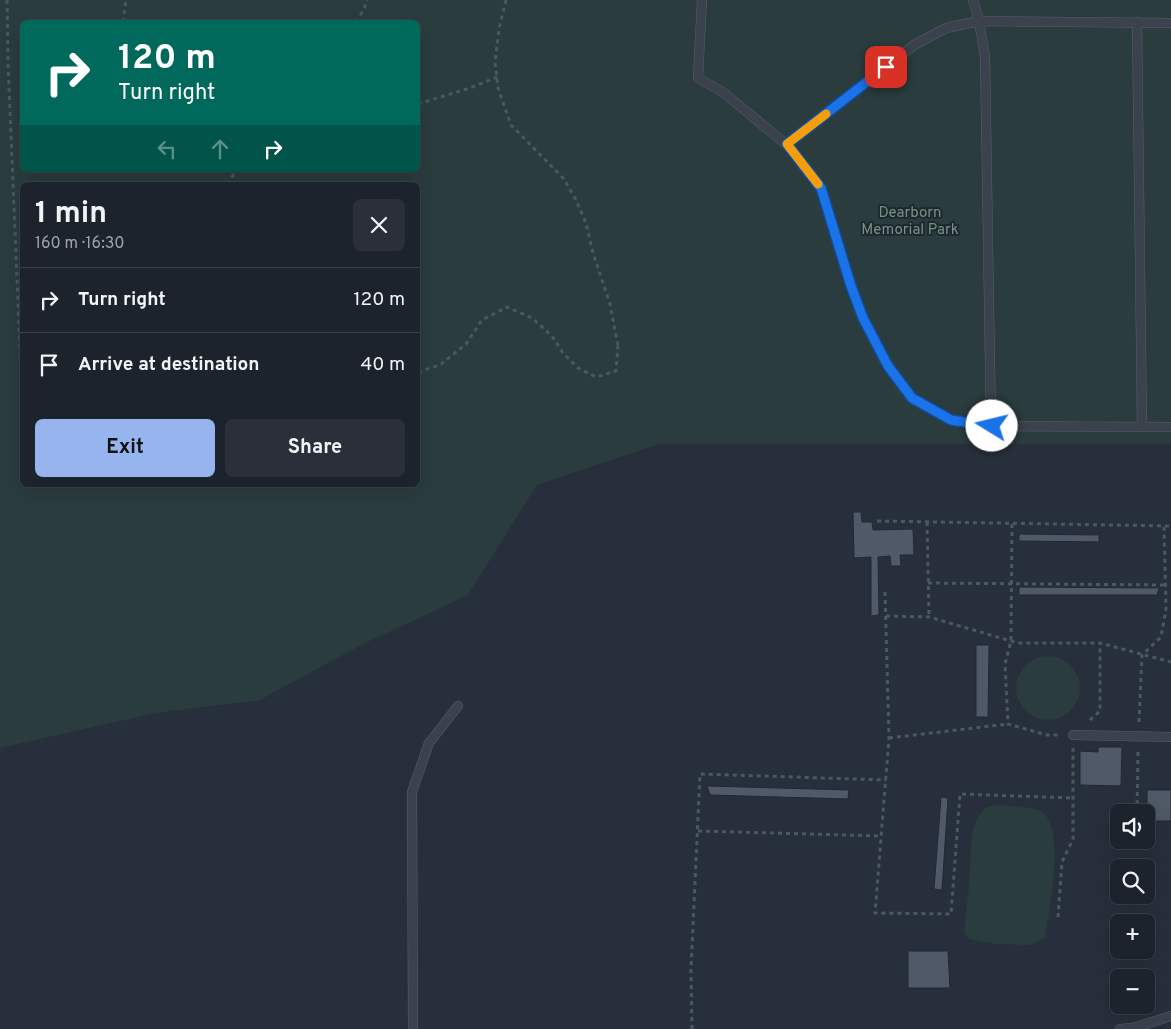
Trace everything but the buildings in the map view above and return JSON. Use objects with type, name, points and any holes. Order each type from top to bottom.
[{"type":"lane","points":[[702,0],[698,78],[724,93],[787,144],[821,188],[863,318],[888,366],[912,398],[951,420],[992,426],[1171,427]]},
{"type":"lane","points":[[973,0],[979,21],[985,57],[992,426]]},
{"type":"lane","points":[[787,144],[914,45],[946,28],[979,21],[1171,23]]},
{"type":"lane","points":[[1137,22],[1142,427]]},
{"type":"lane","points":[[413,1029],[412,792],[429,743],[458,706]]},
{"type":"lane","points":[[1073,735],[1171,737]]},
{"type":"lane","points":[[1120,1029],[1133,1028],[1171,1016]]},
{"type":"path","points":[[7,0],[20,329]]},
{"type":"path","points":[[123,20],[126,0]]},
{"type":"path","points":[[357,20],[367,0]]},
{"type":"path","points":[[420,371],[440,366],[466,344],[482,320],[507,307],[532,318],[552,336],[563,354],[578,368],[596,376],[616,371],[618,345],[610,304],[592,253],[586,223],[564,180],[511,125],[498,88],[495,62],[498,28],[506,0]]},
{"type":"path","points":[[420,103],[470,88],[497,76]]},
{"type":"path","points":[[877,521],[1171,526]]},
{"type":"path","points":[[927,522],[929,617]]},
{"type":"path","points":[[1008,724],[1005,664],[1011,641],[1012,524]]},
{"type":"path","points":[[1137,804],[1142,655],[1161,637],[1166,609],[1164,526]]},
{"type":"path","points":[[928,583],[1165,585]]},
{"type":"path","points":[[885,592],[889,738],[875,913],[951,914],[960,794],[1073,798]]},
{"type":"path","points":[[1166,609],[1171,609]]},
{"type":"path","points":[[886,616],[929,617],[1018,643],[1100,643],[1171,662]]},
{"type":"path","points":[[889,738],[1008,724],[1047,735],[1073,735],[1100,711],[1100,643]]},
{"type":"path","points":[[1058,917],[1062,862],[1073,839],[1073,735]]},
{"type":"path","points":[[692,1029],[691,970],[700,774],[886,780]]},
{"type":"path","points":[[698,831],[881,836]]},
{"type":"green space","name":"Dearborn Memorial Park","points":[[0,0],[1171,0],[1171,444],[659,444],[537,485],[468,595],[363,644],[260,700],[155,713],[0,748]]},
{"type":"green space","points":[[1042,656],[1054,656],[1071,665],[1078,676],[1080,688],[1078,700],[1071,711],[1054,720],[1042,720],[1030,715],[1021,706],[1016,694],[1016,682],[1021,670],[1030,661]]},
{"type":"green space","points":[[996,805],[1026,807],[1042,812],[1049,821],[1053,835],[1055,852],[1054,871],[1045,937],[1032,945],[996,944],[969,939],[964,932],[972,834],[977,818],[985,808]]},
{"type":"slow traffic","points":[[818,184],[787,144],[826,114]]},
{"type":"route","points":[[886,67],[787,144],[821,188],[851,286],[863,318],[888,366],[912,398],[951,420],[992,426]]}]
